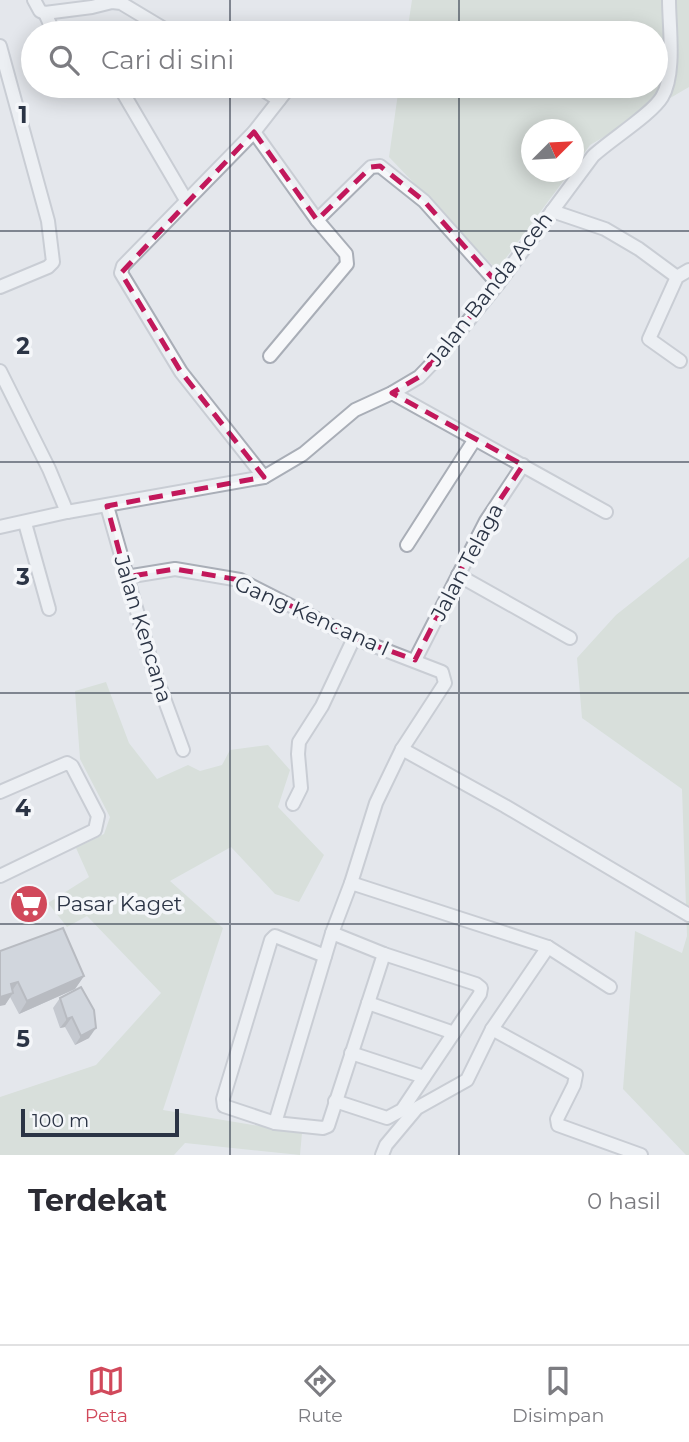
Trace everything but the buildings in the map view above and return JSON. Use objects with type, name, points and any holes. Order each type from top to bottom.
[{"type":"street","points":[[34,0],[40,11],[45,13],[112,2],[121,3],[151,21]]},
{"type":"street","name":"Jalan Banda Aceh","points":[[668,77],[669,0]]},
{"type":"street","points":[[45,13],[49,21]]},
{"type":"street","points":[[0,46],[6,88],[48,221],[52,262],[48,267],[0,287]]},
{"type":"street","points":[[126,98],[186,200]]},
{"type":"street","points":[[264,477],[181,372],[121,273],[123,265],[254,132],[279,100],[276,98]]},
{"type":"street","name":"Jalan Banda Aceh","points":[[0,527],[67,512],[264,477],[303,454],[355,410],[419,377],[444,351],[498,284],[593,156],[661,98]]},
{"type":"street","points":[[254,132],[317,220],[346,254],[347,264],[270,356]]},
{"type":"street","points":[[317,220],[371,167],[380,166],[430,208],[498,284]]},
{"type":"street","points":[[552,211],[605,229],[683,273],[649,339],[680,360]]},
{"type":"street","points":[[0,371],[67,512]]},
{"type":"street","points":[[392,393],[606,512]]},
{"type":"street","points":[[407,545],[475,439]]},
{"type":"street","name":"Jalan Telaga","points":[[415,660],[486,522],[523,465]]},
{"type":"street","name":"Jalan Kencana","points":[[107,506],[154,671],[183,750]]},
{"type":"street","points":[[24,523],[49,609]]},
{"type":"street","name":"Gang Kencana I","points":[[126,577],[175,569],[240,580],[354,638],[442,672],[445,682],[402,749],[376,803],[332,933],[275,1123]]},
{"type":"street","points":[[458,575],[570,638]]},
{"type":"street","points":[[293,804],[301,788],[299,743],[322,706],[354,638]]},
{"type":"street","points":[[402,749],[505,806],[689,915]]},
{"type":"street","points":[[0,792],[67,763],[72,766],[98,816],[95,830],[0,876]]},
{"type":"street","points":[[351,883],[548,947],[610,987]]},
{"type":"street","points":[[332,933],[481,988],[480,994],[402,1110],[387,1118],[335,1101]]},
{"type":"street","points":[[325,956],[275,936],[271,940],[223,1099],[224,1106],[275,1123],[323,1128],[328,1126],[384,954]]},
{"type":"street","points":[[382,1155],[386,1145],[417,1108],[467,1080],[492,1029],[548,947]]},
{"type":"street","points":[[368,1003],[454,1034]]},
{"type":"street","points":[[492,1029],[576,1075],[577,1079],[557,1119],[558,1125],[641,1155]]},
{"type":"street","points":[[351,1052],[425,1077]]},
{"type":"highlighted area","points":[[254,132],[317,220],[371,167],[380,166],[424,201],[498,284],[419,377],[392,393],[523,465],[486,521],[415,660],[354,638],[240,580],[175,569],[126,577],[107,506],[264,477],[181,372],[121,273]]},
{"type":"green space","points":[[412,0],[689,0],[689,87],[590,145],[584,153],[584,119],[521,119],[521,182],[563,182],[497,270],[389,157],[397,98],[668,98],[668,21],[409,21]]},
{"type":"green space","points":[[689,557],[689,1155],[686,1155],[623,1089],[635,931],[682,953],[687,936],[682,789],[582,718],[577,658],[616,615]]},
{"type":"green space","points":[[106,682],[129,743],[157,779],[188,765],[200,771],[222,765],[230,750],[268,745],[290,770],[278,807],[324,855],[299,902],[275,894],[231,847],[170,881],[223,928],[163,1110],[302,1133],[300,1155],[185,1143],[174,1155],[0,1155],[0,1097],[96,1065],[161,993],[87,916],[67,927],[48,903],[89,877],[76,848],[104,834],[110,817],[80,759],[75,691]]},
{"type":"place","name":"Pasar Kaget","points":[[29,904]]}]
